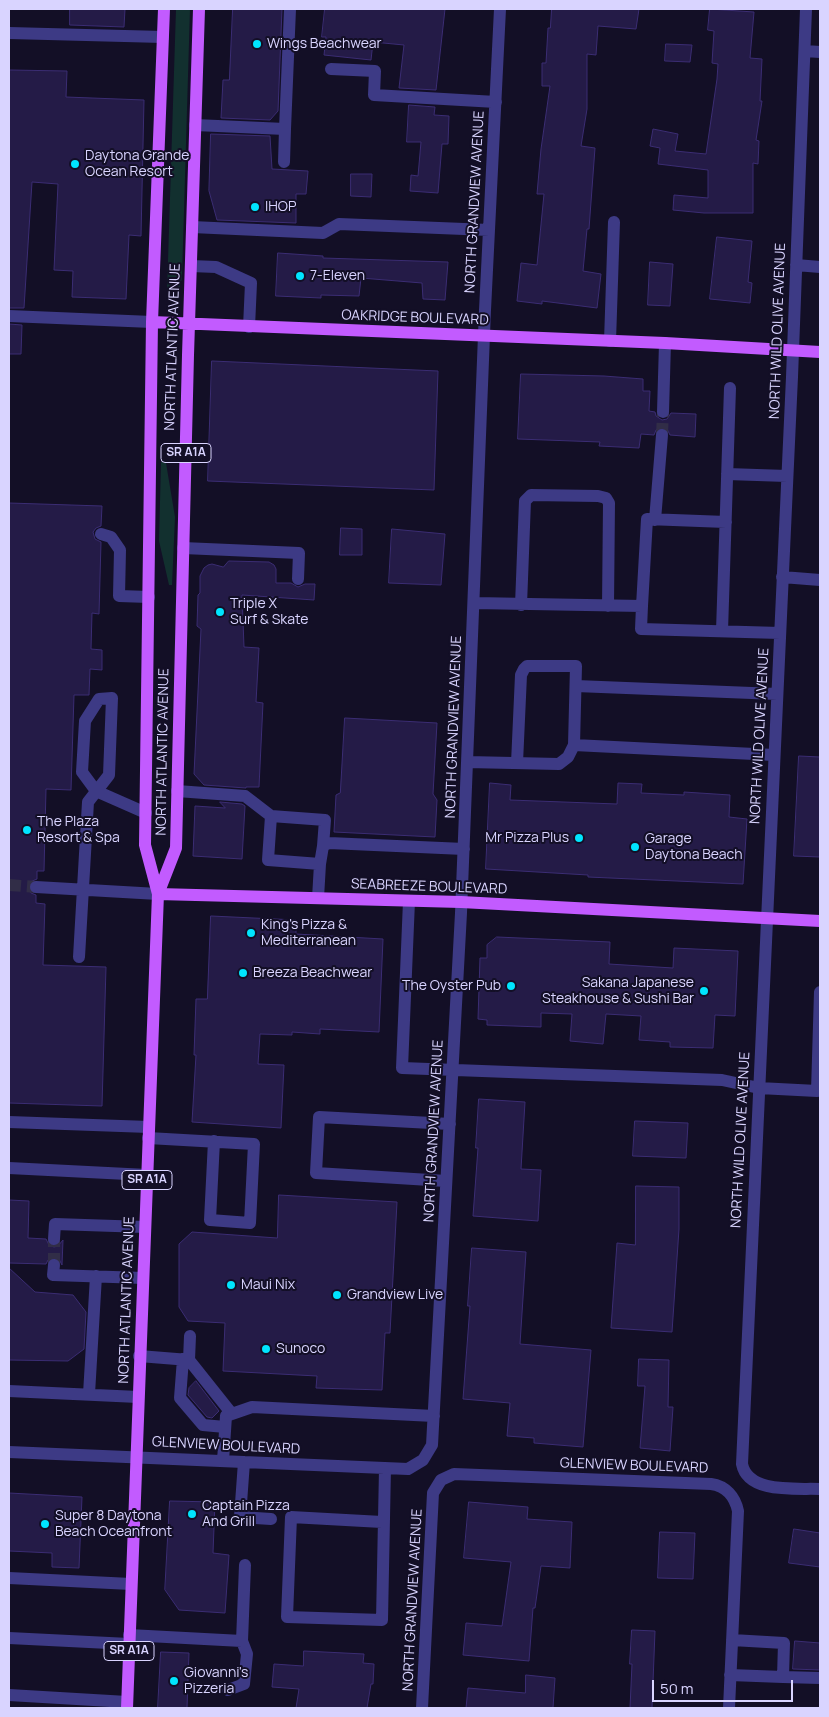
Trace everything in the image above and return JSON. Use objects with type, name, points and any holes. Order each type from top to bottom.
[{"type":"main road","name":"NORTH ATLANTIC AVENUE","points":[[127,1705],[158,894],[145,845],[152,322],[164,9]]},
{"type":"main road","name":"NORTH ATLANTIC AVENUE","points":[[158,894],[176,848],[190,266],[199,9]]},
{"type":"main road","name":"OAKRIDGE BOULEVARD","points":[[152,322],[665,343],[820,352]]},
{"type":"main road","name":"SEABREEZE BOULEVARD","points":[[158,894],[462,902],[820,921]]},
{"type":"street","points":[[284,162],[290,9]]},
{"type":"street","name":"NORTH GRANDVIEW AVENUE","points":[[432,1446],[462,902],[484,336],[500,9]]},
{"type":"street","name":"NORTH WILD OLIVE AVENUE","points":[[806,9],[793,350],[742,1464],[749,1477],[764,1486],[820,1489]]},
{"type":"street","points":[[9,33],[163,38]]},
{"type":"street","points":[[805,51],[820,52]]},
{"type":"street","points":[[331,69],[375,71],[374,95],[496,102]]},
{"type":"street","points":[[195,125],[285,128]]},
{"type":"street","points":[[610,341],[614,222]]},
{"type":"street","points":[[192,228],[323,233],[339,224],[489,230]]},
{"type":"street","points":[[796,265],[820,267]]},
{"type":"street","points":[[190,266],[216,267],[251,283],[249,327]]},
{"type":"street","name":"OAKRIDGE BOULEVARD","points":[[9,316],[152,322]]},
{"type":"street","points":[[663,412],[665,343]]},
{"type":"street","points":[[722,631],[730,388]]},
{"type":"street","points":[[655,520],[662,435]]},
{"type":"street","points":[[727,474],[787,476]]},
{"type":"street","points":[[521,605],[525,501],[531,495],[598,496],[606,498],[609,503],[608,606]]},
{"type":"street","points":[[726,522],[647,520],[641,629],[780,633]]},
{"type":"street","points":[[101,534],[111,537],[120,550],[116,596],[149,597]]},
{"type":"street","points":[[183,548],[299,553],[298,579]]},
{"type":"street","points":[[782,577],[820,580]]},
{"type":"street","points":[[474,603],[642,606]]},
{"type":"street","points":[[467,762],[559,764],[568,757],[574,745],[576,666],[527,666],[524,669],[521,675],[517,763]]},
{"type":"street","points":[[576,686],[777,694]]},
{"type":"street","points":[[78,957],[88,802],[96,791],[109,775],[112,698],[100,699],[85,721],[82,772],[96,791],[146,813]]},
{"type":"street","points":[[574,745],[774,756]]},
{"type":"street","points":[[178,791],[245,796],[271,816],[325,820],[318,898]]},
{"type":"street","points":[[271,816],[268,860],[320,864]]},
{"type":"street","points":[[323,846],[335,843],[464,849]]},
{"type":"street","name":"SEABREEZE BOULEVARD","points":[[36,887],[158,894]]},
{"type":"street","points":[[409,901],[402,1068],[722,1080],[759,1088],[817,1091],[820,992]]},
{"type":"street","points":[[446,1180],[316,1173],[319,1117],[450,1124]]},
{"type":"street","points":[[9,1122],[102,1125],[214,1141],[254,1144],[250,1223],[210,1220],[214,1141]]},
{"type":"street","points":[[9,1168],[147,1175]]},
{"type":"street","points":[[54,1239],[55,1224],[145,1227]]},
{"type":"street","points":[[54,1265],[53,1275],[143,1278]]},
{"type":"street","points":[[89,1394],[96,1276]]},
{"type":"street","points":[[190,1336],[180,1398],[203,1425],[225,1427]]},
{"type":"street","points":[[140,1356],[186,1360],[232,1414]]},
{"type":"street","points":[[9,1391],[138,1397]]},
{"type":"street","points":[[223,1460],[226,1416],[252,1407],[434,1416]]},
{"type":"street","name":"GLENVIEW BOULEVARD","points":[[9,1452],[408,1469],[423,1460],[432,1446]]},
{"type":"street","points":[[244,1462],[240,1517],[271,1519]]},
{"type":"street","points":[[382,1522],[292,1517],[287,1617],[382,1620],[382,1522],[385,1468]]},
{"type":"street","name":"GLENVIEW BOULEVARD","points":[[433,1493],[441,1480],[454,1474],[711,1484],[723,1488],[734,1498],[738,1511],[732,1640]]},
{"type":"street","name":"NORTH GRANDVIEW AVENUE","points":[[422,1708],[433,1493]]},
{"type":"street","points":[[228,1690],[244,1684],[247,1654],[242,1641],[245,1565]]},
{"type":"street","points":[[9,1578],[131,1584]]},
{"type":"street","points":[[9,1638],[242,1641]]},
{"type":"street","points":[[728,1708],[732,1640],[784,1643],[783,1677]]},
{"type":"street","points":[[730,1675],[820,1678]]},
{"type":"street","points":[[9,1695],[127,1705]]},
{"type":"green space","points":[[176,9],[190,9],[182,278],[178,293],[173,299],[169,298],[167,292]]},
{"type":"green space","points":[[161,462],[166,463],[175,517],[172,585],[169,585],[159,541]]},
{"type":"building","points":[[70,9],[125,9],[124,27],[70,25]]},
{"type":"building","name":"Wings Beachwear","points":[[233,9],[282,9],[278,111],[270,120],[221,118],[223,80],[229,80]]},
{"type":"building","points":[[325,9],[445,9],[436,90],[399,88],[404,45],[373,42],[371,60],[324,55],[326,37],[322,37]]},
{"type":"building","points":[[552,9],[639,9],[636,29],[598,26],[596,55],[587,54],[587,109],[581,146],[595,148],[589,229],[587,229],[583,271],[601,274],[597,308],[542,301],[542,304],[517,301],[521,263],[537,265],[544,194],[537,194],[550,86],[542,86],[542,63],[546,63],[548,28],[550,28]]},
{"type":"building","points":[[710,9],[754,12],[750,58],[762,59],[760,101],[762,101],[756,140],[759,141],[758,164],[753,163],[753,213],[704,213],[673,210],[674,195],[708,198],[708,170],[658,164],[660,148],[650,146],[653,129],[678,134],[675,151],[706,154],[718,64],[712,63],[714,31],[708,30]]},
{"type":"building","points":[[666,44],[692,45],[690,62],[665,61]]},
{"type":"building","name":"Daytona Grande Ocean Resort","points":[[9,70],[67,71],[66,97],[144,100],[141,236],[129,235],[126,299],[72,297],[73,271],[54,270],[58,184],[32,182],[24,308],[9,308]]},
{"type":"building","points":[[409,105],[435,107],[434,115],[449,116],[448,144],[442,144],[438,193],[410,191],[411,175],[418,176],[421,142],[407,142]]},
{"type":"building","points":[[211,134],[270,136],[272,169],[308,171],[306,194],[296,194],[296,223],[217,220],[209,191]]},
{"type":"building","points":[[351,174],[372,174],[371,197],[351,196]]},
{"type":"building","points":[[717,237],[752,241],[748,282],[752,283],[750,303],[710,299]]},
{"type":"building","points":[[278,253],[323,256],[323,258],[448,262],[445,300],[423,299],[422,283],[361,278],[359,296],[321,295],[321,298],[276,296]]},
{"type":"building","points":[[650,262],[673,264],[670,306],[648,305]]},
{"type":"building","points":[[9,324],[22,325],[21,354],[9,354]]},
{"type":"building","points":[[212,361],[438,371],[434,490],[208,481]]},
{"type":"building","points":[[521,374],[643,379],[643,391],[650,391],[649,411],[655,412],[656,416],[662,420],[667,419],[671,413],[696,414],[695,437],[670,435],[667,429],[659,428],[654,435],[641,434],[639,448],[599,446],[600,442],[518,439]]},
{"type":"building","name":"The Plaza Resort & Spa","points":[[9,503],[102,506],[101,526],[93,532],[95,539],[101,542],[99,614],[92,613],[91,649],[102,650],[102,670],[90,669],[89,695],[74,695],[71,790],[46,789],[44,871],[37,871],[37,879],[30,882],[28,887],[31,893],[36,895],[36,903],[45,904],[43,965],[106,967],[102,1106],[9,1103]]},
{"type":"building","points":[[341,528],[362,529],[362,555],[340,555]]},
{"type":"building","points":[[392,529],[445,534],[441,585],[389,583]]},
{"type":"building","points":[[229,561],[269,562],[276,569],[276,583],[291,583],[298,587],[305,584],[315,584],[314,600],[242,595],[244,647],[259,648],[256,702],[263,703],[259,787],[204,785],[194,774],[201,629],[197,626],[200,576],[208,565],[212,564],[223,567]]},
{"type":"building","points":[[345,718],[437,723],[433,794],[437,800],[435,837],[334,832],[336,795],[340,793]]},
{"type":"building","points":[[799,756],[820,757],[820,857],[794,856]]},
{"type":"building","points":[[490,783],[511,785],[510,800],[617,804],[618,783],[642,784],[641,793],[684,795],[684,792],[730,795],[729,817],[747,819],[743,884],[588,877],[588,875],[486,869]]},
{"type":"building","points":[[220,802],[242,804],[245,806],[242,859],[193,856],[195,806],[225,808]]},
{"type":"building","points":[[211,916],[296,920],[296,934],[383,939],[379,1032],[320,1029],[320,1034],[292,1032],[292,1035],[260,1034],[258,1064],[284,1065],[281,1128],[192,1122],[196,1055],[194,1055],[196,999],[207,999]]},
{"type":"building","points":[[497,937],[610,942],[609,964],[673,968],[674,948],[738,951],[735,1016],[715,1015],[713,1048],[670,1047],[670,1042],[639,1040],[641,1016],[606,1014],[603,1044],[570,1041],[572,1014],[541,1013],[541,1027],[487,1025],[487,1020],[478,1019],[480,958],[487,958],[487,945]]},
{"type":"building","points":[[479,1099],[525,1102],[521,1169],[541,1170],[538,1221],[473,1216],[478,1148],[476,1148]]},
{"type":"building","points":[[635,1121],[688,1123],[686,1158],[633,1156]]},
{"type":"building","points":[[636,1186],[679,1187],[679,1229],[672,1332],[611,1328],[617,1243],[635,1245]]},
{"type":"building","points":[[279,1195],[397,1202],[390,1333],[385,1333],[382,1390],[316,1388],[317,1376],[223,1371],[225,1323],[188,1321],[179,1307],[179,1244],[192,1232],[277,1238]]},
{"type":"building","points":[[9,1200],[29,1201],[28,1238],[46,1239],[49,1245],[54,1247],[58,1246],[63,1240],[62,1265],[59,1259],[54,1257],[48,1260],[46,1264],[9,1263]]},
{"type":"building","points":[[472,1248],[526,1252],[520,1344],[591,1350],[583,1447],[534,1443],[534,1438],[507,1436],[510,1403],[463,1399]]},
{"type":"building","points":[[9,1268],[35,1292],[73,1295],[86,1312],[84,1349],[68,1361],[9,1360]]},
{"type":"building","points":[[639,1359],[669,1360],[668,1407],[673,1407],[670,1451],[640,1448],[645,1386],[638,1386]]},
{"type":"building","points":[[196,1381],[219,1411],[212,1418],[207,1417],[188,1395],[189,1388]]},
{"type":"building","name":"Super 8 Daytona Beach Oceanfront","points":[[9,1493],[82,1497],[79,1568],[52,1567],[52,1553],[9,1551]]},
{"type":"building","points":[[170,1501],[215,1502],[213,1553],[229,1555],[225,1613],[179,1610],[165,1590]]},
{"type":"building","points":[[469,1502],[528,1507],[527,1519],[572,1522],[570,1568],[541,1566],[535,1608],[533,1608],[529,1661],[463,1655],[466,1623],[502,1626],[511,1562],[464,1558]]},
{"type":"building","points":[[794,1529],[820,1533],[820,1567],[789,1563]]},
{"type":"building","points":[[660,1532],[695,1533],[693,1579],[658,1578]]},
{"type":"building","points":[[632,1630],[655,1631],[652,1708],[630,1708]]},
{"type":"building","points":[[795,1641],[820,1643],[820,1670],[793,1669]]},
{"type":"building","points":[[304,1651],[364,1654],[363,1663],[374,1664],[373,1684],[371,1684],[367,1708],[296,1708],[299,1689],[272,1687],[274,1664],[303,1666]]},
{"type":"building","name":"Giovanni's Pizzeria","points":[[161,1652],[189,1653],[187,1708],[158,1708]]},
{"type":"building","points":[[526,1675],[555,1678],[553,1708],[466,1708],[468,1688],[525,1693]]},
{"type":"tunnel","points":[[662,435],[663,412]]},
{"type":"tunnel","points":[[9,885],[36,887]]},
{"type":"tunnel","points":[[54,1239],[54,1265]]},
{"type":"place","name":"Wings Beachwear","points":[[257,44]]},
{"type":"place","name":"Daytona Grande Ocean Resort","points":[[75,164]]},
{"type":"place","name":"IHOP","points":[[255,207]]},
{"type":"place","name":"7-Eleven","points":[[300,276]]},
{"type":"place","name":"Triple X Surf & Skate","points":[[220,612]]},
{"type":"place","name":"The Plaza Resort & Spa","points":[[27,830]]},
{"type":"place","name":"Mr Pizza Plus","points":[[579,838]]},
{"type":"place","name":"Garage Daytona Beach","points":[[635,847]]},
{"type":"place","name":"King's Pizza & Mediterranean","points":[[251,933]]},
{"type":"place","name":"Breeza Beachwear","points":[[243,973]]},
{"type":"place","name":"The Oyster Pub","points":[[511,986]]},
{"type":"place","name":"Sakana Japanese Steakhouse & Sushi Bar","points":[[704,991]]},
{"type":"place","name":"Maui Nix","points":[[231,1285]]},
{"type":"place","name":"Grandview Live","points":[[337,1295]]},
{"type":"place","name":"Sunoco","points":[[266,1349]]},
{"type":"place","name":"Captain Pizza And Grill","points":[[192,1514]]},
{"type":"place","name":"Super 8 Daytona Beach Oceanfront","points":[[45,1524]]},
{"type":"place","name":"Giovanni's Pizzeria","points":[[174,1681]]}]
